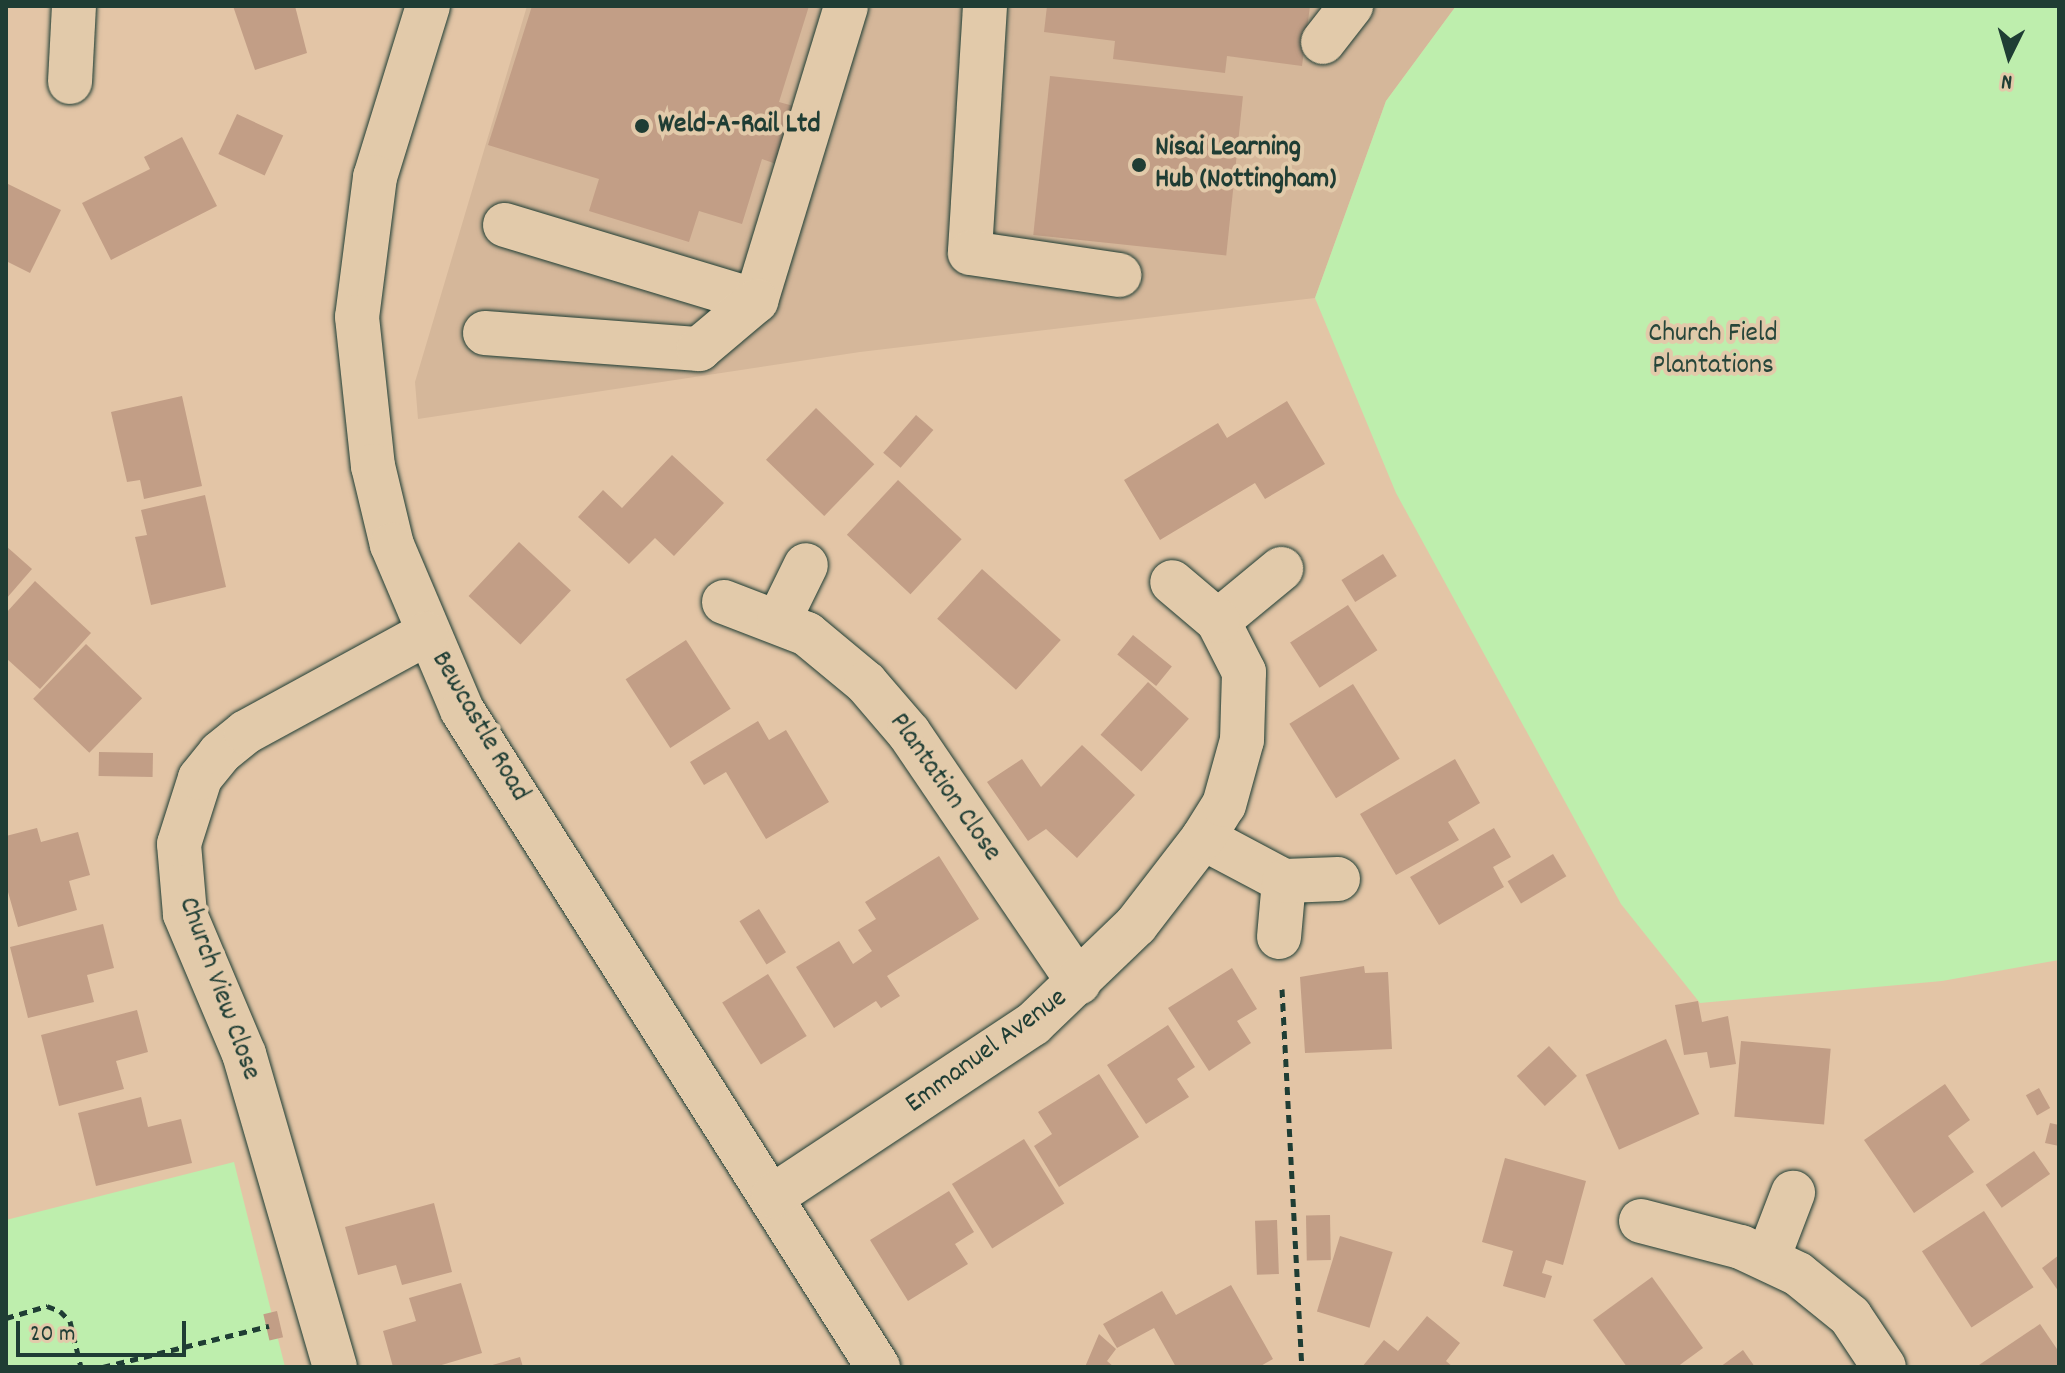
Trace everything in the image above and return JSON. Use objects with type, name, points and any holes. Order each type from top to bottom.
[{"type":"street","points":[[70,82],[74,6]]},
{"type":"street","name":"Bewcastle Road","points":[[428,6],[375,177],[357,317],[373,466],[426,634],[462,710],[773,1196],[878,1367]]},
{"type":"street","points":[[485,333],[699,349],[756,301],[846,6]]},
{"type":"street","points":[[1323,42],[1351,6]]},
{"type":"street","points":[[984,22],[970,253],[1119,275]]},
{"type":"street","points":[[505,225],[756,301]]},
{"type":"street","points":[[779,620],[806,565]]},
{"type":"street","points":[[1218,621],[1281,569]]},
{"type":"street","name":"Emmanuel Avenue","points":[[773,1196],[899,1117],[1079,983],[1175,881],[1203,838],[1224,805],[1247,705],[1244,672],[1218,621],[1172,582]]},
{"type":"street","name":"Plantation Close","points":[[724,602],[779,620],[837,656],[909,733],[1079,983]]},
{"type":"street","name":"Church View Close","points":[[335,1367],[235,1026],[185,914],[179,844],[200,778],[220,753],[246,732],[426,634]]},
{"type":"street","points":[[1203,838],[1284,881],[1338,879]]},
{"type":"street","points":[[1279,937],[1284,881]]},
{"type":"street","points":[[1768,1258],[1793,1193]]},
{"type":"street","points":[[1641,1221],[1768,1258],[1841,1309],[1884,1367]]},
{"type":"path","points":[[1279,937],[1302,1367]]},
{"type":"path","points":[[6,1318],[47,1306],[60,1311],[70,1321],[81,1367]]},
{"type":"path","points":[[103,1367],[319,1311]]},
{"type":"shaded area","points":[[527,6],[1456,6],[1386,101],[1315,298],[860,352],[418,419],[415,382]]},
{"type":"green space","name":"Church Field Plantations","points":[[1456,6],[2059,6],[2059,960],[1942,981],[1700,1003],[1621,904],[1396,493],[1315,298],[1386,101]]},
{"type":"green space","points":[[234,1162],[285,1367],[6,1367],[6,1220]]},
{"type":"building","points":[[233,6],[295,6],[307,53],[255,70]]},
{"type":"building","name":"Weld-A-Rail Ltd","points":[[532,6],[809,6],[779,102],[797,107],[779,165],[762,159],[742,224],[699,211],[689,242],[589,211],[599,179],[488,145]]},
{"type":"building","points":[[1047,6],[1310,6],[1302,66],[1227,56],[1225,73],[1113,59],[1115,41],[1044,32]]},
{"type":"building","name":"Nisai Learning Hub (Nottingham)","points":[[1050,76],[1243,96],[1226,255],[1033,235]]},
{"type":"building","points":[[237,114],[283,136],[265,175],[218,154]]},
{"type":"building","points":[[182,137],[217,206],[111,260],[82,203],[150,169],[144,157]]},
{"type":"building","points":[[6,183],[61,210],[30,273],[6,261]]},
{"type":"building","points":[[182,396],[202,486],[144,499],[140,480],[127,482],[111,412]]},
{"type":"building","points":[[1287,401],[1325,464],[1265,499],[1255,483],[1160,540],[1124,480],[1218,423],[1227,438]]},
{"type":"building","points":[[816,408],[874,464],[824,516],[766,460]]},
{"type":"building","points":[[916,415],[933,430],[901,468],[883,453]]},
{"type":"building","points":[[672,455],[724,503],[674,556],[655,538],[629,564],[578,517],[603,490],[622,508]]},
{"type":"building","points":[[898,480],[962,539],[910,594],[847,535]]},
{"type":"building","points":[[205,495],[226,587],[151,605],[135,537],[147,535],[141,510]]},
{"type":"building","points":[[519,542],[571,590],[520,645],[469,596]]},
{"type":"building","points":[[6,546],[32,569],[6,599]]},
{"type":"building","points":[[1383,554],[1397,576],[1355,602],[1341,580]]},
{"type":"building","points":[[982,569],[1061,640],[1016,690],[937,619]]},
{"type":"building","points":[[35,581],[91,633],[40,689],[6,658],[6,613]]},
{"type":"building","points":[[1348,605],[1377,650],[1320,688],[1290,643]]},
{"type":"building","points":[[1133,635],[1172,666],[1156,686],[1117,654]]},
{"type":"building","points":[[686,640],[731,709],[670,748],[626,679]]},
{"type":"building","points":[[86,644],[142,698],[89,753],[33,699]]},
{"type":"building","points":[[1148,682],[1189,719],[1141,772],[1100,735]]},
{"type":"building","points":[[1353,684],[1400,759],[1336,798],[1289,724]]},
{"type":"building","points":[[758,721],[769,740],[786,730],[829,802],[766,839],[726,772],[704,785],[690,762]]},
{"type":"building","points":[[1082,745],[1135,795],[1077,858],[1046,829],[1028,841],[987,782],[1022,759],[1041,787]]},
{"type":"building","points":[[99,752],[153,753],[153,777],[99,776]]},
{"type":"building","points":[[1455,759],[1480,803],[1448,822],[1459,840],[1396,875],[1360,814]]},
{"type":"building","points":[[37,828],[41,842],[78,832],[90,875],[69,881],[77,910],[18,927],[6,885],[6,836]]},
{"type":"building","points":[[1494,828],[1511,857],[1493,867],[1504,887],[1439,925],[1410,877]]},
{"type":"building","points":[[1553,854],[1566,876],[1521,904],[1508,881]]},
{"type":"building","points":[[939,856],[979,919],[887,976],[900,996],[881,1008],[876,1001],[834,1028],[796,967],[839,941],[853,964],[872,951],[858,930],[876,919],[865,902]]},
{"type":"building","points":[[759,909],[786,952],[767,964],[739,921]]},
{"type":"building","points":[[103,924],[114,968],[87,975],[94,1002],[28,1018],[10,947]]},
{"type":"building","points":[[1364,966],[1365,973],[1388,972],[1392,1049],[1305,1053],[1300,977]]},
{"type":"building","points":[[1232,968],[1257,1009],[1237,1021],[1251,1043],[1209,1071],[1168,1008]]},
{"type":"building","points":[[768,974],[807,1036],[761,1065],[722,1003]]},
{"type":"building","points":[[1698,1001],[1702,1022],[1728,1016],[1736,1064],[1710,1068],[1707,1052],[1684,1055],[1675,1005]]},
{"type":"building","points":[[137,1010],[148,1052],[116,1061],[124,1089],[59,1106],[41,1035]]},
{"type":"building","points":[[1168,1025],[1195,1067],[1177,1079],[1189,1097],[1146,1124],[1107,1065]]},
{"type":"building","points":[[1666,1039],[1699,1114],[1619,1150],[1586,1075]]},
{"type":"building","points":[[1741,1041],[1831,1049],[1824,1125],[1734,1117]]},
{"type":"building","points":[[1549,1046],[1577,1076],[1545,1106],[1517,1076]]},
{"type":"building","points":[[1099,1074],[1139,1137],[1059,1187],[1034,1146],[1052,1134],[1038,1112]]},
{"type":"building","points":[[1945,1084],[1970,1120],[1948,1136],[1974,1172],[1914,1213],[1864,1140]]},
{"type":"building","points":[[2039,1088],[2050,1108],[2037,1115],[2026,1095]]},
{"type":"building","points":[[141,1097],[148,1127],[181,1119],[192,1163],[96,1186],[78,1113]]},
{"type":"building","points":[[2050,1123],[2059,1125],[2059,1146],[2045,1143]]},
{"type":"building","points":[[1024,1139],[1064,1203],[992,1248],[952,1184]]},
{"type":"building","points":[[2034,1151],[2050,1174],[2002,1208],[1986,1185]]},
{"type":"building","points":[[1505,1158],[1586,1181],[1563,1265],[1546,1260],[1542,1273],[1552,1276],[1545,1298],[1503,1286],[1513,1251],[1482,1242]]},
{"type":"building","points":[[949,1191],[974,1232],[955,1244],[968,1264],[908,1301],[870,1240]]},
{"type":"building","points":[[434,1203],[452,1272],[402,1285],[396,1265],[358,1275],[345,1227]]},
{"type":"building","points":[[1984,1211],[2034,1287],[1972,1328],[1922,1251]]},
{"type":"building","points":[[1306,1215],[1330,1215],[1331,1260],[1307,1260]]},
{"type":"building","points":[[1277,1220],[1279,1274],[1257,1275],[1255,1221]]},
{"type":"building","points":[[1340,1236],[1393,1252],[1369,1328],[1317,1312]]},
{"type":"building","points":[[2059,1255],[2059,1292],[2042,1268]]},
{"type":"building","points":[[1652,1277],[1703,1348],[1677,1367],[1627,1367],[1593,1320]]},
{"type":"building","points":[[461,1283],[482,1353],[435,1367],[393,1367],[383,1331],[416,1321],[409,1298]]},
{"type":"building","points":[[1231,1285],[1273,1359],[1259,1367],[1176,1367],[1154,1328],[1117,1348],[1103,1324],[1162,1291],[1176,1315]]},
{"type":"building","points":[[277,1311],[283,1337],[269,1340],[263,1314]]},
{"type":"building","points":[[1427,1316],[1460,1343],[1446,1361],[1453,1367],[1362,1367],[1384,1340],[1398,1351]]},
{"type":"building","points":[[2040,1324],[2059,1352],[2059,1367],[1976,1367]]},
{"type":"building","points":[[1099,1334],[1116,1349],[1107,1361],[1114,1367],[1085,1367]]},
{"type":"building","points":[[1743,1350],[1755,1367],[1720,1367]]},
{"type":"building","points":[[520,1357],[523,1367],[489,1367],[489,1366]]},
{"type":"place","name":"Weld-A-Rail Ltd","points":[[642,126]]},
{"type":"place","name":"Nisai Learning Hub (Nottingham)","points":[[1139,165]]}]
